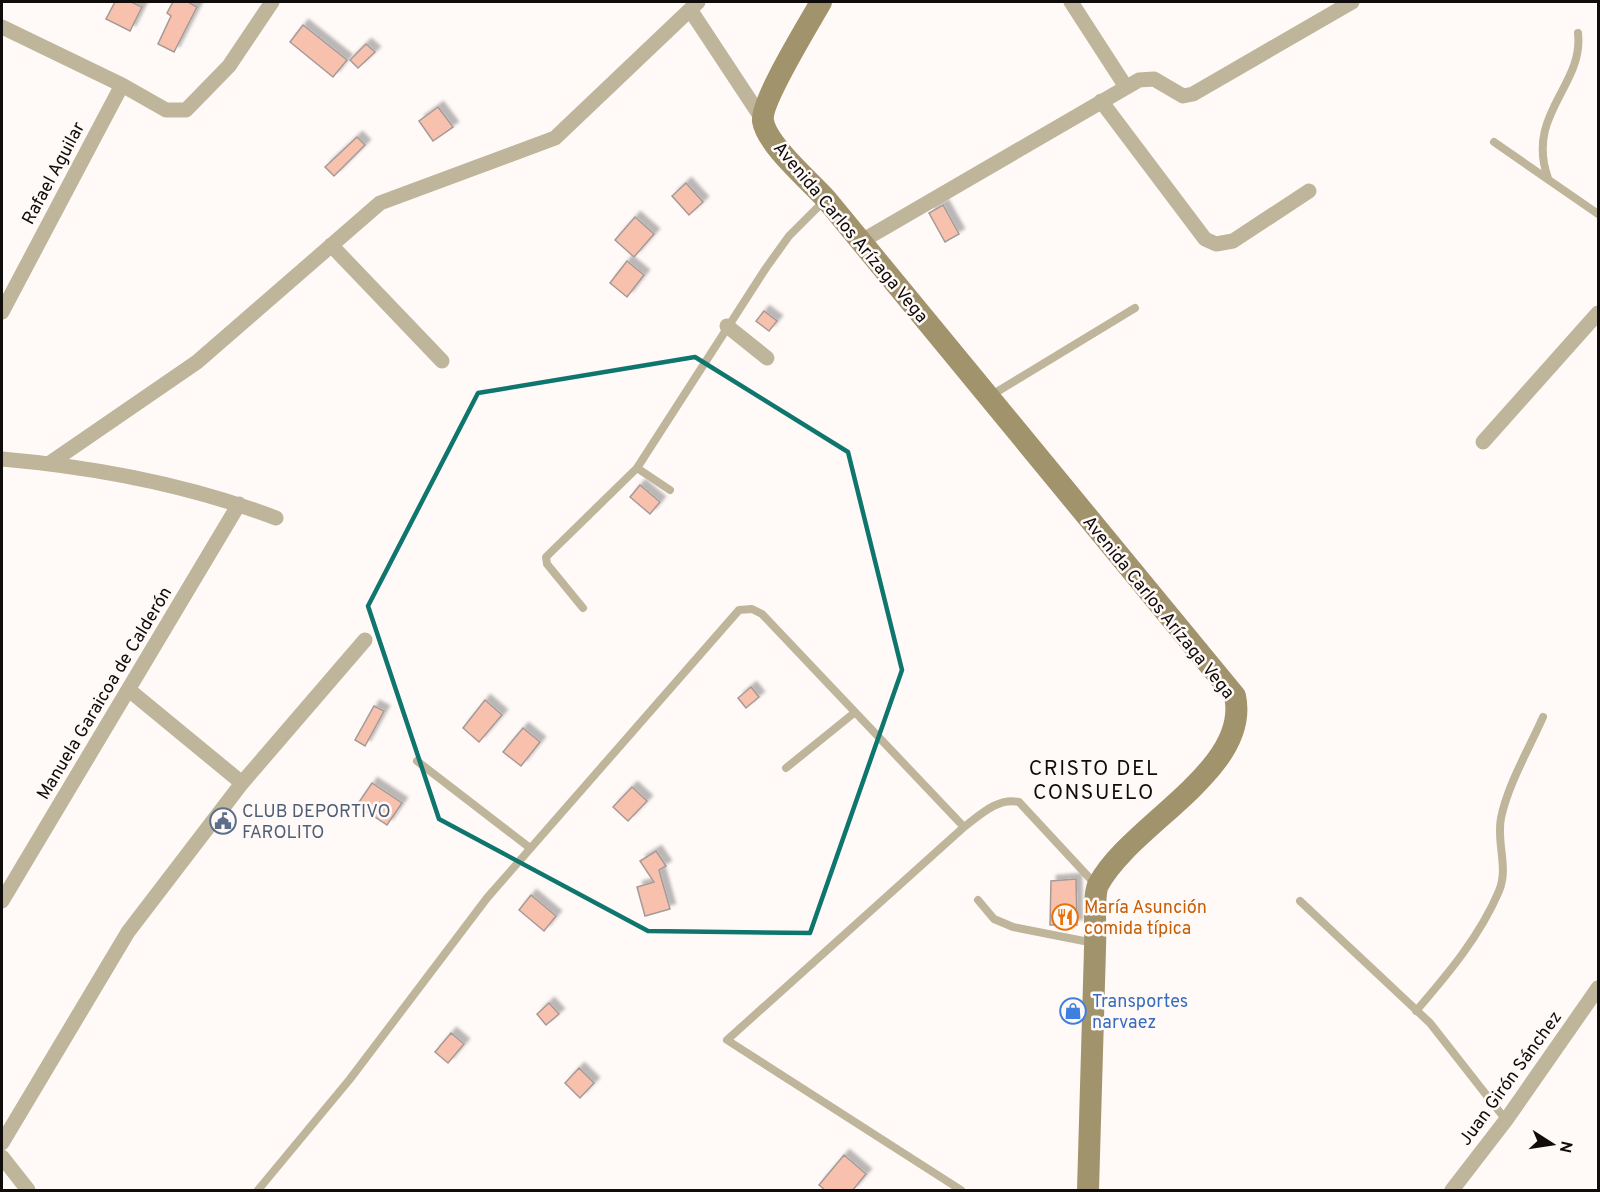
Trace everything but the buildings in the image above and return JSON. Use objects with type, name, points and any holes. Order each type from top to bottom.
[{"type":"street","points":[[2,27],[122,85],[166,110],[186,110],[229,66],[272,2]]},
{"type":"street","points":[[763,120],[767,101],[821,2]]},
{"type":"street","points":[[1071,2],[1126,87]]},
{"type":"street","points":[[860,242],[1138,80],[1154,79],[1183,96],[1193,94],[1353,2]]},
{"type":"street","points":[[50,463],[197,362],[380,203],[555,138],[694,6],[763,120]]},
{"type":"street","name":"Rafael Aguilar","points":[[2,312],[122,85]]},
{"type":"street","points":[[1101,101],[1205,240],[1216,244],[1233,241],[1309,191]]},
{"type":"street","name":"Avenida Carlos Arízaga Vega","points":[[763,120],[772,140],[826,199],[1235,696],[1238,711],[1236,723],[1226,748],[1209,770],[1135,838],[1097,886]]},
{"type":"street","points":[[331,245],[442,360]]},
{"type":"street","points":[[1483,442],[1599,313]]},
{"type":"street","points":[[727,326],[767,358]]},
{"type":"street","points":[[2,459],[50,463],[212,495],[276,518]]},
{"type":"street","name":"Manuela Garaicoa de Calderón","points":[[2,901],[239,504]]},
{"type":"street","points":[[2,1143],[128,932],[242,783],[365,640]]},
{"type":"street","points":[[129,690],[242,783]]},
{"type":"street","points":[[1088,1191],[1097,886]]},
{"type":"street","name":"Juan Girón Sánchez","points":[[1452,1191],[1506,1120],[1597,990]]},
{"type":"street","points":[[2,1157],[28,1191]]},
{"type":"lane","points":[[1548,178],[1542,150],[1543,131],[1577,54],[1578,33]]},
{"type":"lane","points":[[1494,142],[1599,214]]},
{"type":"lane","points":[[583,608],[547,564],[546,556],[637,468],[727,326],[789,236],[826,199]]},
{"type":"lane","points":[[989,397],[1135,308]]},
{"type":"lane","points":[[637,468],[670,490]]},
{"type":"lane","points":[[258,1191],[350,1079],[487,898],[739,610],[752,609],[762,614],[964,826]]},
{"type":"lane","points":[[786,768],[854,713]]},
{"type":"lane","points":[[1416,1011],[1471,942],[1499,890],[1504,875],[1499,837],[1501,818],[1543,717]]},
{"type":"lane","points":[[417,761],[530,848]]},
{"type":"lane","points":[[962,1191],[727,1040],[964,826],[1001,801],[1019,801],[1097,886]]},
{"type":"lane","points":[[978,900],[994,919],[1013,927],[1095,944]]},
{"type":"lane","points":[[1300,900],[1430,1023],[1506,1120]]},
{"type":"highlighted area","points":[[695,357],[848,452],[902,670],[810,933],[648,931],[439,819],[368,606],[478,393]]},
{"type":"place","name":"CLUB DEPORTIVO FAROLITO","points":[[223,821]]},
{"type":"place","name":"María Asunción comida típica","points":[[1065,917]]},
{"type":"place","name":"Transportes narvaez","points":[[1073,1011]]},
{"type":"district","name":"CRISTO DEL CONSUELO","points":[[1094,780]]}]
